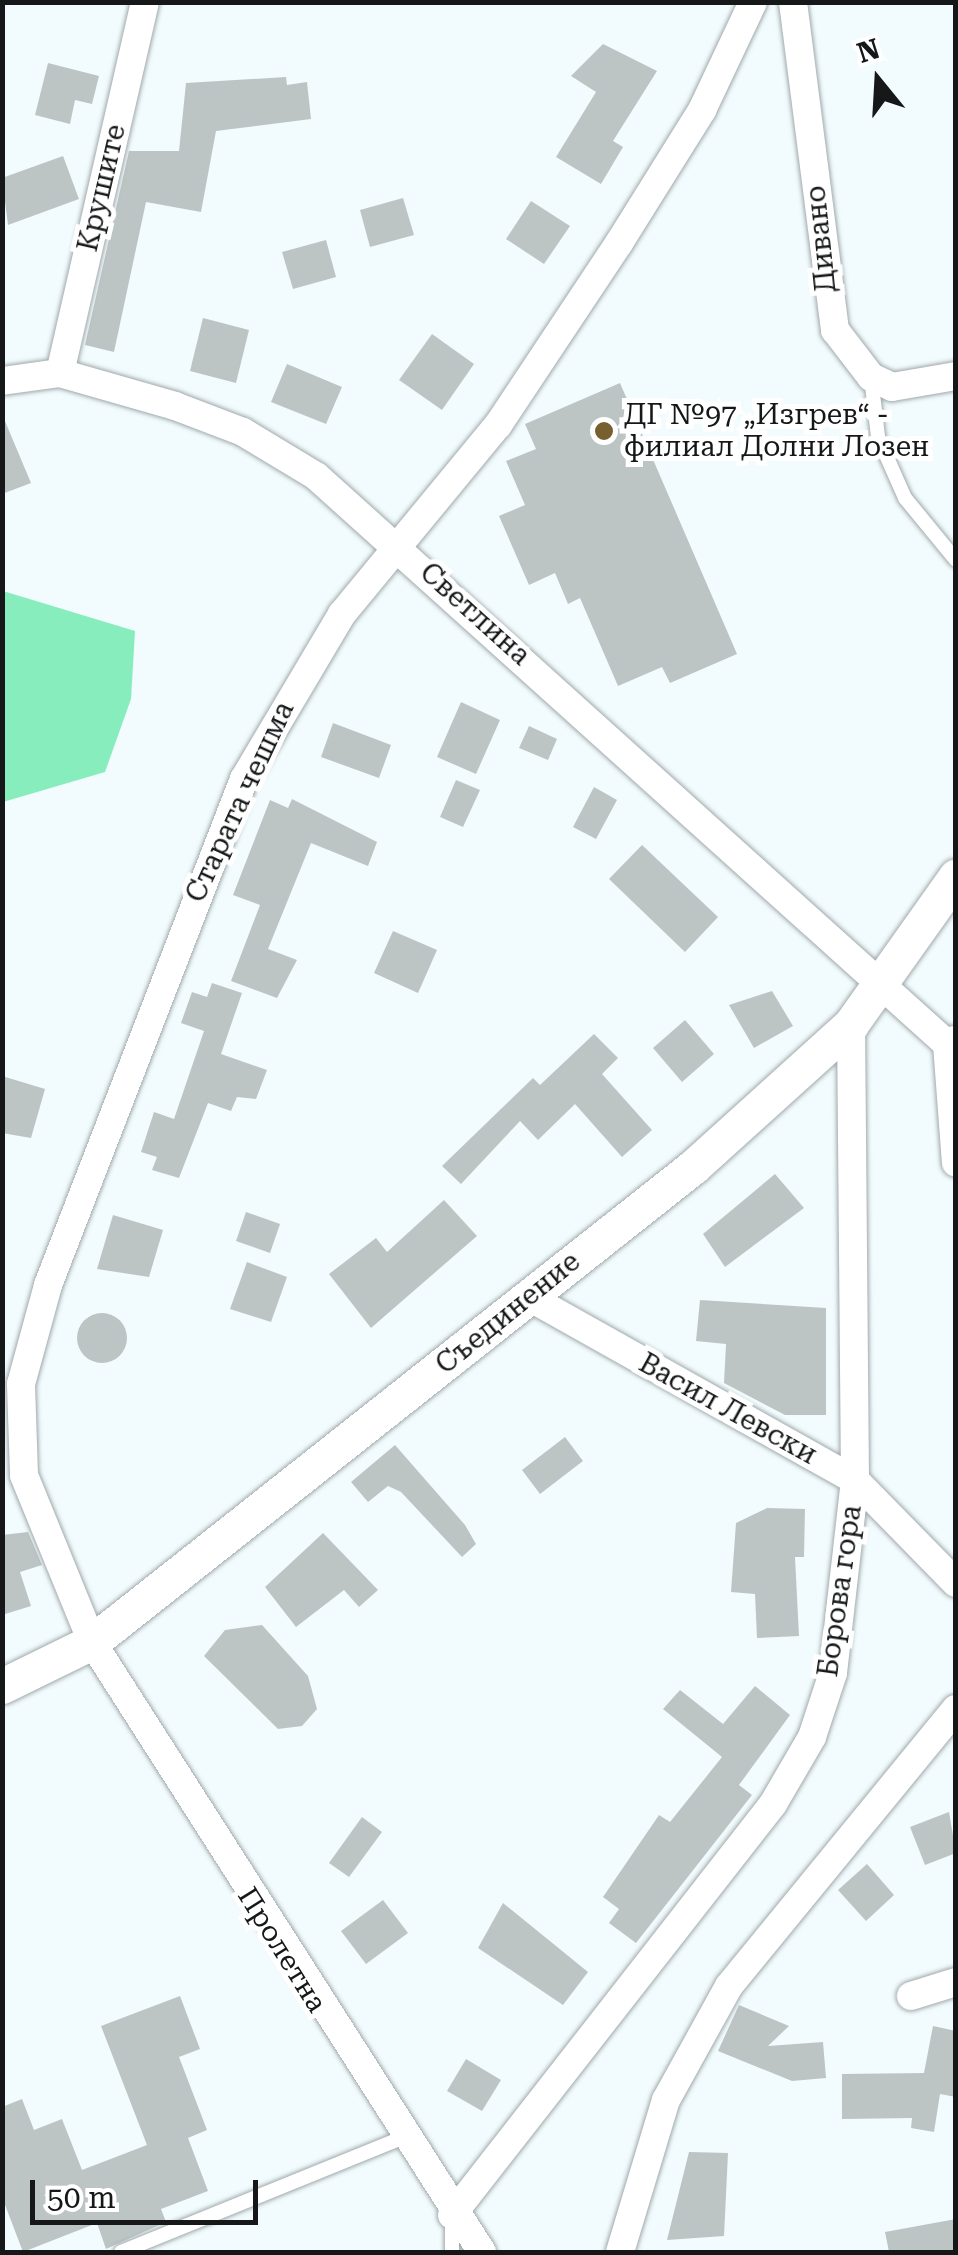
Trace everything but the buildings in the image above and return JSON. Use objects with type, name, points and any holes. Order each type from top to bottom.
[{"type":"street","name":"Крушите","points":[[60,374],[145,2]]},
{"type":"street","name":"Старата чешма","points":[[92,1642],[24,1475],[21,1384],[48,1284],[244,779],[342,614],[401,548],[498,425],[619,242],[702,110],[754,2]]},
{"type":"street","name":"Дивано","points":[[793,2],[825,293],[836,330],[872,377]]},
{"type":"street","name":"Светлина","points":[[2,381],[60,374],[244,432],[316,476],[953,1045]]},
{"type":"street","points":[[872,377],[892,387],[956,376]]},
{"type":"street","name":"Съединение","points":[[2,1686],[92,1642],[693,1168],[851,1024],[956,876]]},
{"type":"street","name":"Борова гора","points":[[452,2214],[773,1804],[812,1737],[832,1674],[855,1480],[851,1024]]},
{"type":"street","points":[[953,1045],[956,1163]]},
{"type":"street","name":"Васил Левски","points":[[527,1296],[855,1480],[956,1583]]},
{"type":"street","name":"Пролетна","points":[[92,1642],[452,2214],[482,2252]]},
{"type":"street","points":[[620,2252],[666,2100],[720,2002],[956,1709]]},
{"type":"street","points":[[912,1996],[956,1982]]},
{"type":"lane","points":[[872,377],[878,436],[905,498],[956,560]]},
{"type":"lane","points":[[121,2252],[404,2137]]},
{"type":"lane","points":[[452,2214],[452,2252]]},
{"type":"green space","points":[[3,591],[135,631],[131,699],[105,772],[3,802]]},
{"type":"place","name":"ДГ №97 „Изгрев“ - филиал Долни Лозен","points":[[604,431]]}]
